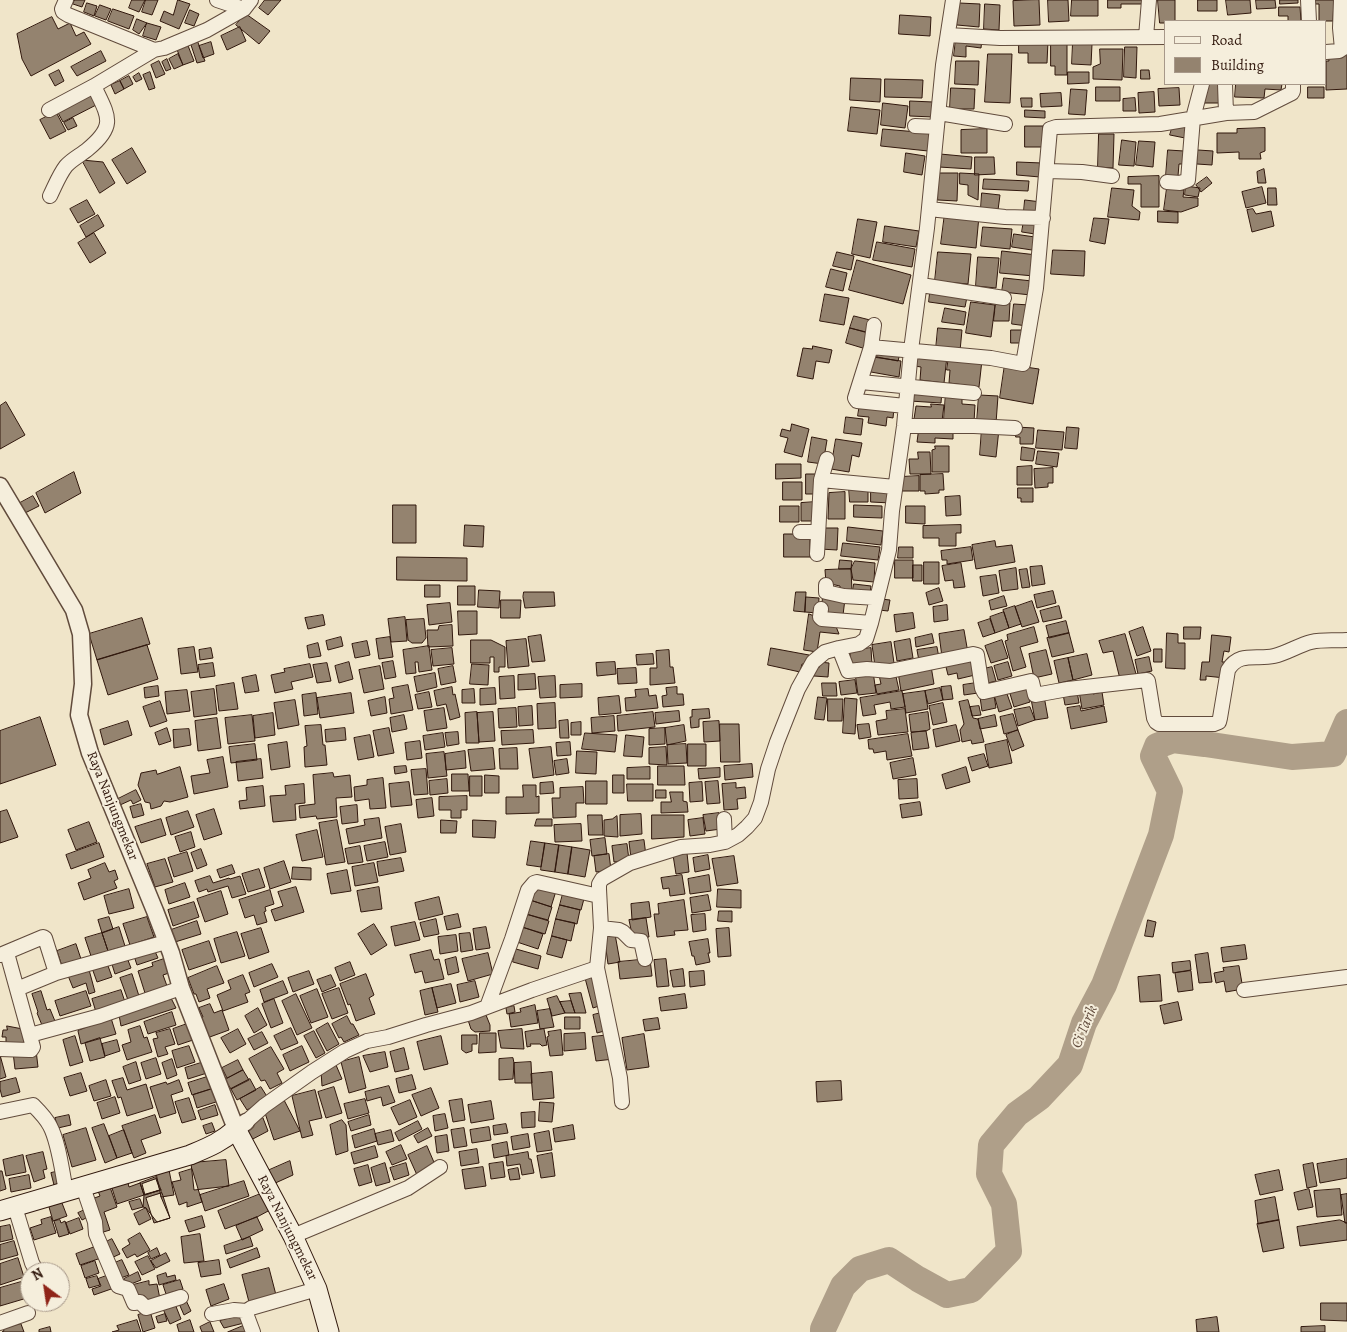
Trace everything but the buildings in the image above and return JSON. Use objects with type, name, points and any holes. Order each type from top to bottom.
[{"type":"main road","points":[[8,1209],[190,1156],[223,1140],[241,1125]]},
{"type":"main road","name":"Raya Nanjungmekar","points":[[241,1125],[317,1289],[329,1332]]},
{"type":"street","points":[[66,0],[62,9],[68,15],[154,50]]},
{"type":"street","points":[[217,0],[247,5]]},
{"type":"street","points":[[622,1102],[598,968],[601,928],[599,884],[602,879],[630,862],[681,847],[725,842],[738,835],[747,827],[756,818],[777,742],[798,689],[813,662],[825,652],[862,642],[866,639],[871,623],[889,550],[911,350],[921,285],[943,65],[953,0]]},
{"type":"street","points":[[1146,37],[1149,0]]},
{"type":"street","points":[[1308,0],[1309,20]]},
{"type":"street","points":[[1327,52],[1338,52],[1342,49],[1333,28],[1341,0]]},
{"type":"street","points":[[49,110],[154,50],[164,48],[207,30],[247,5]]},
{"type":"street","points":[[948,35],[1000,38],[1164,37]]},
{"type":"street","points":[[1168,182],[1180,184],[1188,180],[1193,118],[1202,85]]},
{"type":"street","points":[[1225,85],[1226,113]]},
{"type":"street","points":[[871,347],[991,358],[1023,364],[1036,288],[1050,130],[1056,126],[1160,124],[1226,113],[1254,112],[1292,93],[1293,85]]},
{"type":"street","points":[[50,196],[65,167],[88,150],[100,138],[108,126],[106,110],[94,86]]},
{"type":"street","points":[[915,126],[938,120],[1005,124]]},
{"type":"street","points":[[1046,171],[1082,172],[1112,176]]},
{"type":"street","points":[[929,209],[1043,218]]},
{"type":"street","points":[[921,285],[1004,298]]},
{"type":"street","points":[[874,325],[871,347],[855,398],[857,401],[905,406]]},
{"type":"street","points":[[861,382],[974,393]]},
{"type":"street","points":[[904,426],[1015,428]]},
{"type":"street","points":[[817,554],[821,480],[827,459]]},
{"type":"street","points":[[821,480],[895,488]]},
{"type":"street","name":"Raya Nanjungmekar","points":[[0,486],[74,610],[80,634],[82,658],[79,714],[90,753],[155,911],[171,953],[181,988],[241,1125]]},
{"type":"street","points":[[800,532],[818,532]]},
{"type":"street","points":[[826,585],[826,592],[844,596],[877,598]]},
{"type":"street","points":[[821,609],[820,617],[822,618],[871,623]]},
{"type":"street","points":[[839,648],[848,671],[867,669],[890,671],[973,654],[977,655],[984,692],[1031,681],[1035,696],[1068,689],[1147,680],[1154,718],[1159,724],[1214,724],[1219,722],[1228,670],[1239,659],[1273,656],[1309,642],[1320,640],[1347,640]]},
{"type":"street","points":[[724,819],[725,842]]},
{"type":"street","points":[[487,1007],[531,886],[537,882],[599,896]]},
{"type":"street","points":[[601,928],[621,931],[631,940],[641,941],[644,960]]},
{"type":"street","points":[[0,1049],[32,1050],[33,1047],[17,989],[4,954],[43,937],[45,938],[56,973]]},
{"type":"street","points":[[17,989],[56,973],[166,942]]},
{"type":"street","points":[[241,1125],[312,1072],[345,1051],[367,1041],[388,1037],[471,1013],[598,968]]},
{"type":"street","points":[[1244,990],[1347,977]]},
{"type":"street","points":[[30,1036],[100,1016],[181,988]]},
{"type":"street","points":[[0,1112],[32,1105],[44,1116],[55,1136],[75,1190],[94,1222],[96,1234],[118,1286],[128,1289],[134,1303],[140,1302],[146,1308],[180,1297]]},
{"type":"street","points":[[293,1236],[408,1188],[440,1167]]},
{"type":"street","points":[[8,1209],[31,1262]]},
{"type":"street","points":[[212,1314],[234,1310],[247,1311],[251,1308],[317,1289]]},
{"type":"street","points":[[247,1311],[253,1332]]},
{"type":"street","points":[[0,1322],[28,1313]]},
{"type":"waterway","name":"Ci Tarik","points":[[823,1332],[843,1286],[860,1269],[889,1260],[947,1295],[971,1290],[1009,1251],[1004,1204],[989,1174],[991,1145],[1017,1114],[1039,1098],[1070,1065],[1084,1023],[1104,985],[1161,835],[1170,791],[1153,756],[1157,746],[1173,740],[1292,757],[1333,754],[1347,722]]}]
